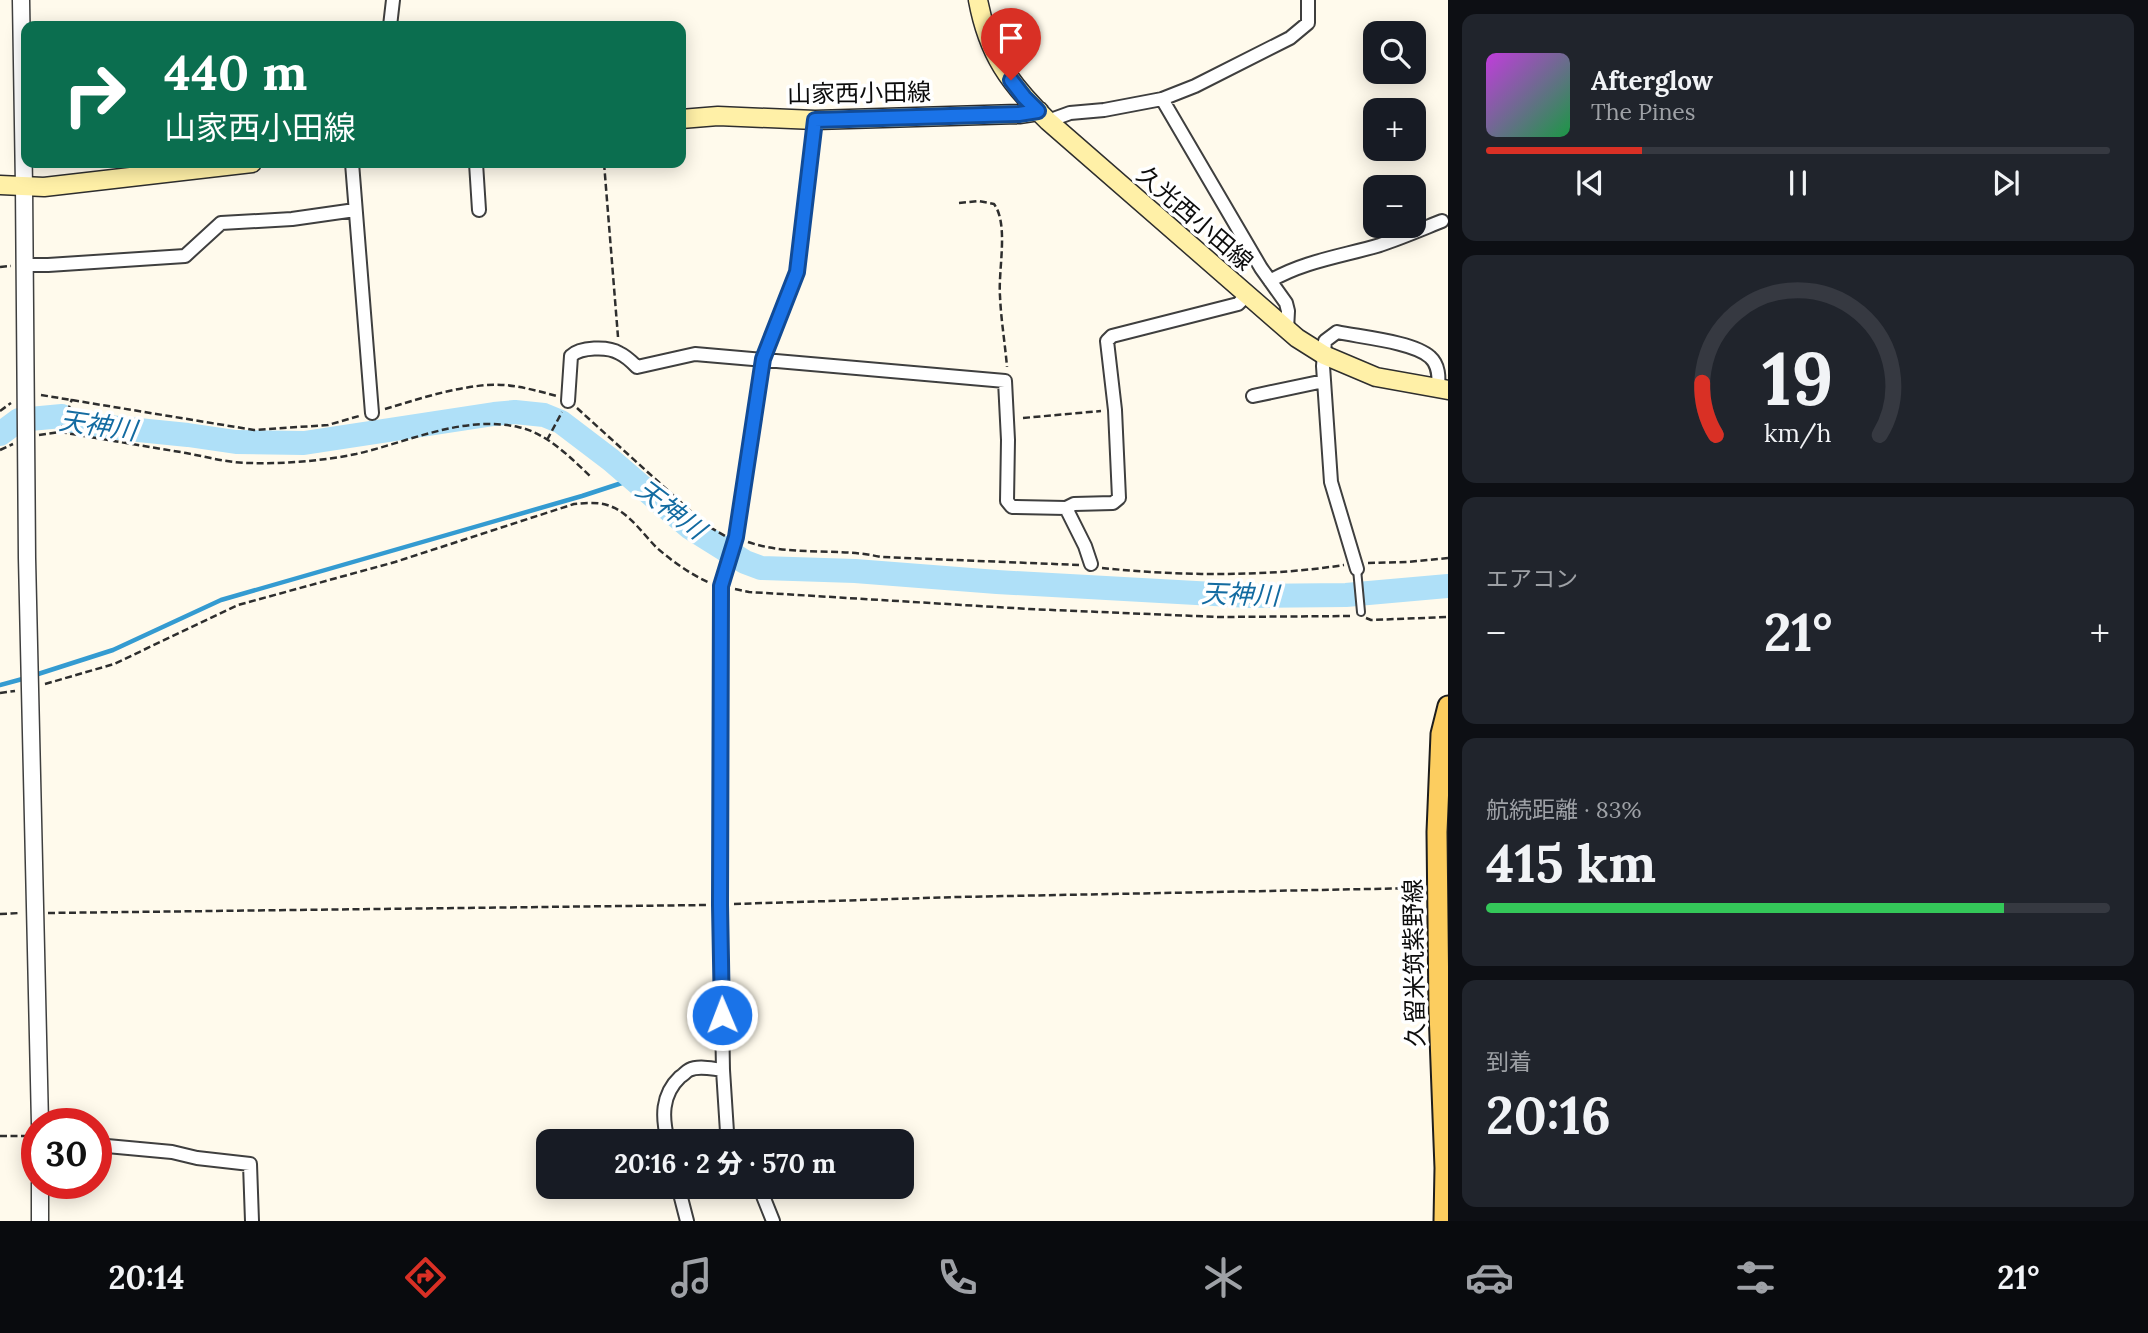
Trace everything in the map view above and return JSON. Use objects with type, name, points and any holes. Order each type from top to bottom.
[{"type":"main road","name":"久光西小田線","points":[[978,0],[985,31],[998,63],[1024,97],[1287,330],[1324,355],[1376,376],[1443,389]]},
{"type":"main road","name":"山家西小田線","points":[[686,119],[718,116],[815,120],[1019,114],[1043,116]]},
{"type":"main road","points":[[0,185],[44,187],[209,168]]},
{"type":"main road","name":"久留米筑紫野線","points":[[1444,1221],[1437,832],[1441,734],[1448,706]]},
{"type":"street","points":[[21,0],[21,21]]},
{"type":"street","points":[[391,21],[393,0]]},
{"type":"street","points":[[1043,116],[1104,110],[1162,99],[1195,86],[1290,38],[1308,23],[1308,0]]},
{"type":"street","points":[[1162,99],[1223,205],[1286,303],[1287,330]]},
{"type":"street","points":[[727,1129],[720,905],[723,581],[735,540],[763,359],[797,272],[815,120]]},
{"type":"street","points":[[24,168],[27,558],[39,1108]]},
{"type":"street","points":[[352,168],[372,413]]},
{"type":"street","points":[[476,168],[479,210]]},
{"type":"street","points":[[25,265],[185,256],[221,223],[292,219],[355,210]]},
{"type":"street","points":[[1270,281],[1303,266],[1382,244],[1442,221]]},
{"type":"street","points":[[568,401],[571,356],[577,351],[608,349],[617,351],[638,367],[695,354],[1005,381],[1007,501],[1012,507],[1066,508],[1074,504],[1113,503],[1119,498],[1115,410],[1107,341],[1112,336],[1238,304],[1247,295]]},
{"type":"street","points":[[1356,566],[1331,482],[1324,381],[1325,341],[1337,332],[1416,348],[1430,357],[1436,365],[1443,389]]},
{"type":"street","points":[[1253,396],[1324,381]]},
{"type":"street","points":[[1066,508],[1091,564]]},
{"type":"street","points":[[665,1129],[665,1101],[674,1083],[688,1070],[701,1067],[723,1070]]},
{"type":"street","points":[[112,1146],[250,1164],[252,1221]]},
{"type":"street","points":[[40,1199],[40,1221]]},
{"type":"street","points":[[681,1199],[687,1221]]},
{"type":"street","points":[[764,1199],[773,1221]]},
{"type":"lane","points":[[1356,566],[1361,612]]},
{"type":"path","points":[[604,168],[617,351]]},
{"type":"path","points":[[959,203],[979,201],[994,204],[1000,214],[1002,235],[999,271],[1007,369],[1005,381]]},
{"type":"path","points":[[27,399],[40,395],[72,399],[254,430],[328,425],[442,393],[488,385],[525,388],[568,401],[706,525],[725,537],[782,551],[863,553],[1042,565],[1091,564],[1115,569],[1252,573],[1448,558]]},
{"type":"path","points":[[60,432],[72,399]]},
{"type":"path","points":[[547,440],[568,401]]},
{"type":"path","points":[[1023,418],[1115,410]]},
{"type":"path","points":[[27,436],[60,432],[247,463],[323,460],[356,454],[452,427],[479,424],[519,427],[547,440],[565,452],[592,478]]},
{"type":"path","points":[[30,688],[114,664],[238,605],[395,562],[574,504],[586,503],[606,505],[619,511],[657,548],[705,581],[723,581],[762,593],[1219,617],[1344,615],[1371,620],[1448,617]]},
{"type":"path","points":[[0,914],[720,905],[1438,888]]},
{"type":"path","points":[[0,1136],[21,1136]]},
{"type":"waterway","name":"天神川","points":[[0,434],[19,420],[62,416],[79,424],[236,442],[304,443],[494,414],[515,412],[544,415],[561,422],[611,460],[689,527],[745,562],[761,568],[855,571],[1250,596],[1346,595],[1448,586]]},
{"type":"waterway","points":[[35,675],[113,650],[221,600],[634,479]]},
{"type":"waterway","points":[[0,685],[26,678]]},
{"type":"route","points":[[722,1015],[721,586],[736,537],[763,359],[797,272],[815,120],[1019,114],[1038,111],[1011,80]]}]
